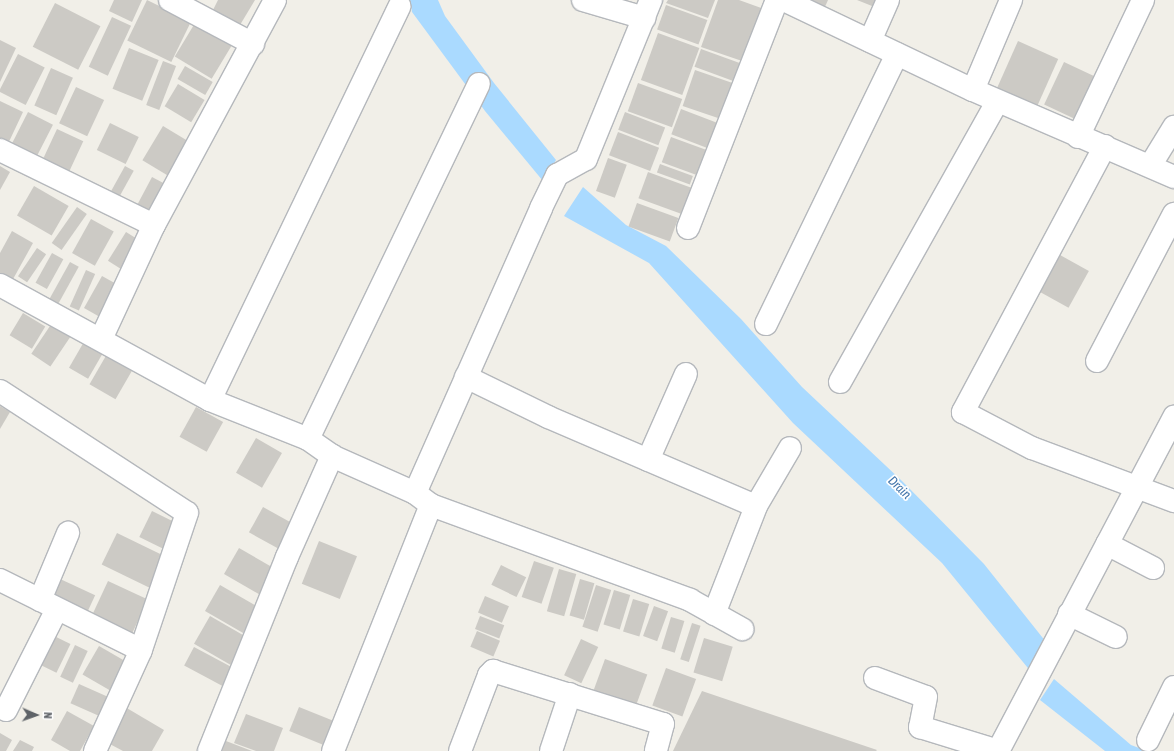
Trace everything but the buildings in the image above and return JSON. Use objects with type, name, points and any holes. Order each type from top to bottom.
[{"type":"street","points":[[170,0],[253,44]]},
{"type":"street","points":[[101,339],[154,225],[253,44],[275,0]]},
{"type":"street","points":[[333,751],[466,377],[557,175],[586,158],[647,9],[583,0]]},
{"type":"street","points":[[688,228],[777,0]]},
{"type":"street","points":[[784,0],[973,90],[1078,137],[1105,146],[1174,177]]},
{"type":"street","points":[[870,41],[888,0]]},
{"type":"street","points":[[973,90],[1011,0]]},
{"type":"street","points":[[1078,137],[1143,0]]},
{"type":"street","points":[[210,400],[400,6]]},
{"type":"street","points":[[766,324],[897,54]]},
{"type":"street","points":[[308,439],[479,84]]},
{"type":"street","points":[[840,382],[998,101]]},
{"type":"street","points":[[1150,166],[1174,127]]},
{"type":"street","points":[[1105,146],[963,412],[1032,448],[1174,501]]},
{"type":"street","points":[[0,150],[154,225]]},
{"type":"street","points":[[1097,361],[1174,214]]},
{"type":"street","points":[[0,286],[101,339],[210,400],[308,439],[332,456],[423,499],[690,600],[742,629]]},
{"type":"street","points":[[648,460],[686,374]]},
{"type":"street","points":[[466,377],[548,417],[756,506]]},
{"type":"street","points":[[0,390],[187,513],[141,650],[95,751]]},
{"type":"street","points":[[875,678],[926,697],[920,727],[998,751],[1174,416]]},
{"type":"street","points":[[714,614],[756,506],[790,448]]},
{"type":"street","points":[[210,751],[287,557],[332,456]]},
{"type":"street","points":[[6,710],[48,604],[68,533]]},
{"type":"street","points":[[1107,544],[1153,568]]},
{"type":"street","points":[[0,580],[141,650]]},
{"type":"street","points":[[1069,614],[1116,637]]},
{"type":"street","points":[[460,751],[491,672],[570,694],[662,724],[656,751]]},
{"type":"street","points":[[1148,740],[1174,687]]},
{"type":"street","points":[[551,751],[570,694]]},
{"type":"water","points":[[410,0],[438,0],[445,16],[494,83],[556,160],[543,181],[485,111],[412,12]]},
{"type":"water","name":"Drain","points":[[583,187],[626,225],[666,246],[741,319],[802,387],[902,481],[984,564],[1046,642],[1032,673],[942,563],[793,423],[649,263],[564,216]]},
{"type":"water","points":[[1054,679],[1131,745],[1147,751],[1105,751],[1040,700]]}]
